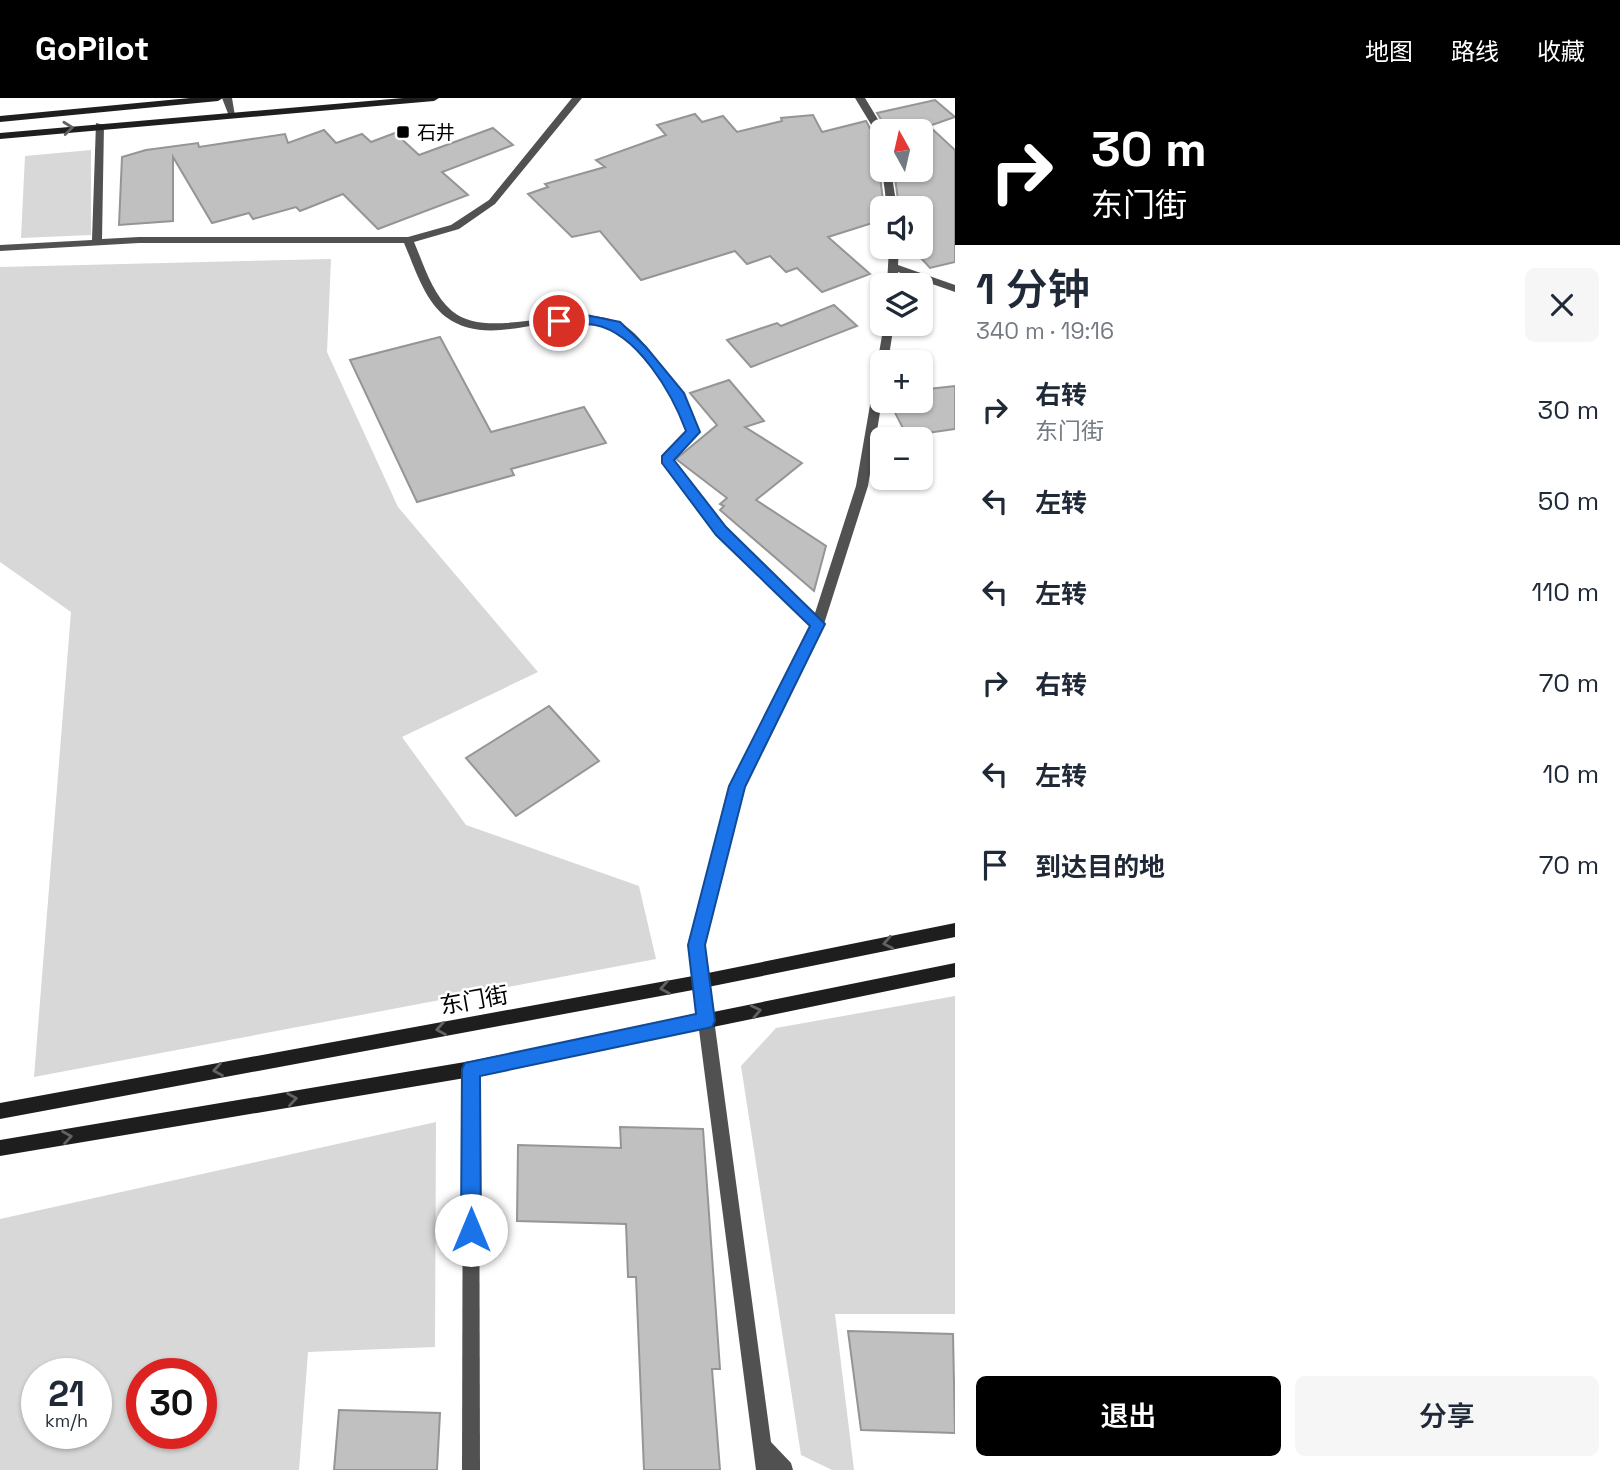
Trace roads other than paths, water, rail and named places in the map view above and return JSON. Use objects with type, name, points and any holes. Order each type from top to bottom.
[{"type":"street","points":[[0,119],[218,98]]},
{"type":"street","points":[[228,98],[232,114]]},
{"type":"street","points":[[0,136],[99,125],[434,98]]},
{"type":"street","points":[[0,248],[97,242],[408,240],[455,227],[492,202],[578,98]]},
{"type":"street","points":[[860,98],[873,119]]},
{"type":"street","points":[[97,242],[99,125]]},
{"type":"street","points":[[408,240],[429,288],[450,316],[480,327],[586,319],[616,325],[650,359],[680,396],[689,413],[693,432],[666,459],[721,531],[818,624]]},
{"type":"street","points":[[893,259],[893,273]]},
{"type":"street","points":[[893,267],[955,289]]},
{"type":"street","points":[[765,1470],[696,945],[737,786],[818,624],[862,486],[874,413]]},
{"type":"street","name":"东门街","points":[[0,1111],[701,981],[955,930]]},
{"type":"street","points":[[0,1148],[471,1069],[955,970]]},
{"type":"street","points":[[471,1069],[471,1470]]},
{"type":"street","points":[[762,1447],[784,1470]]},
{"type":"place","name":"石井","points":[[403,132]]}]
